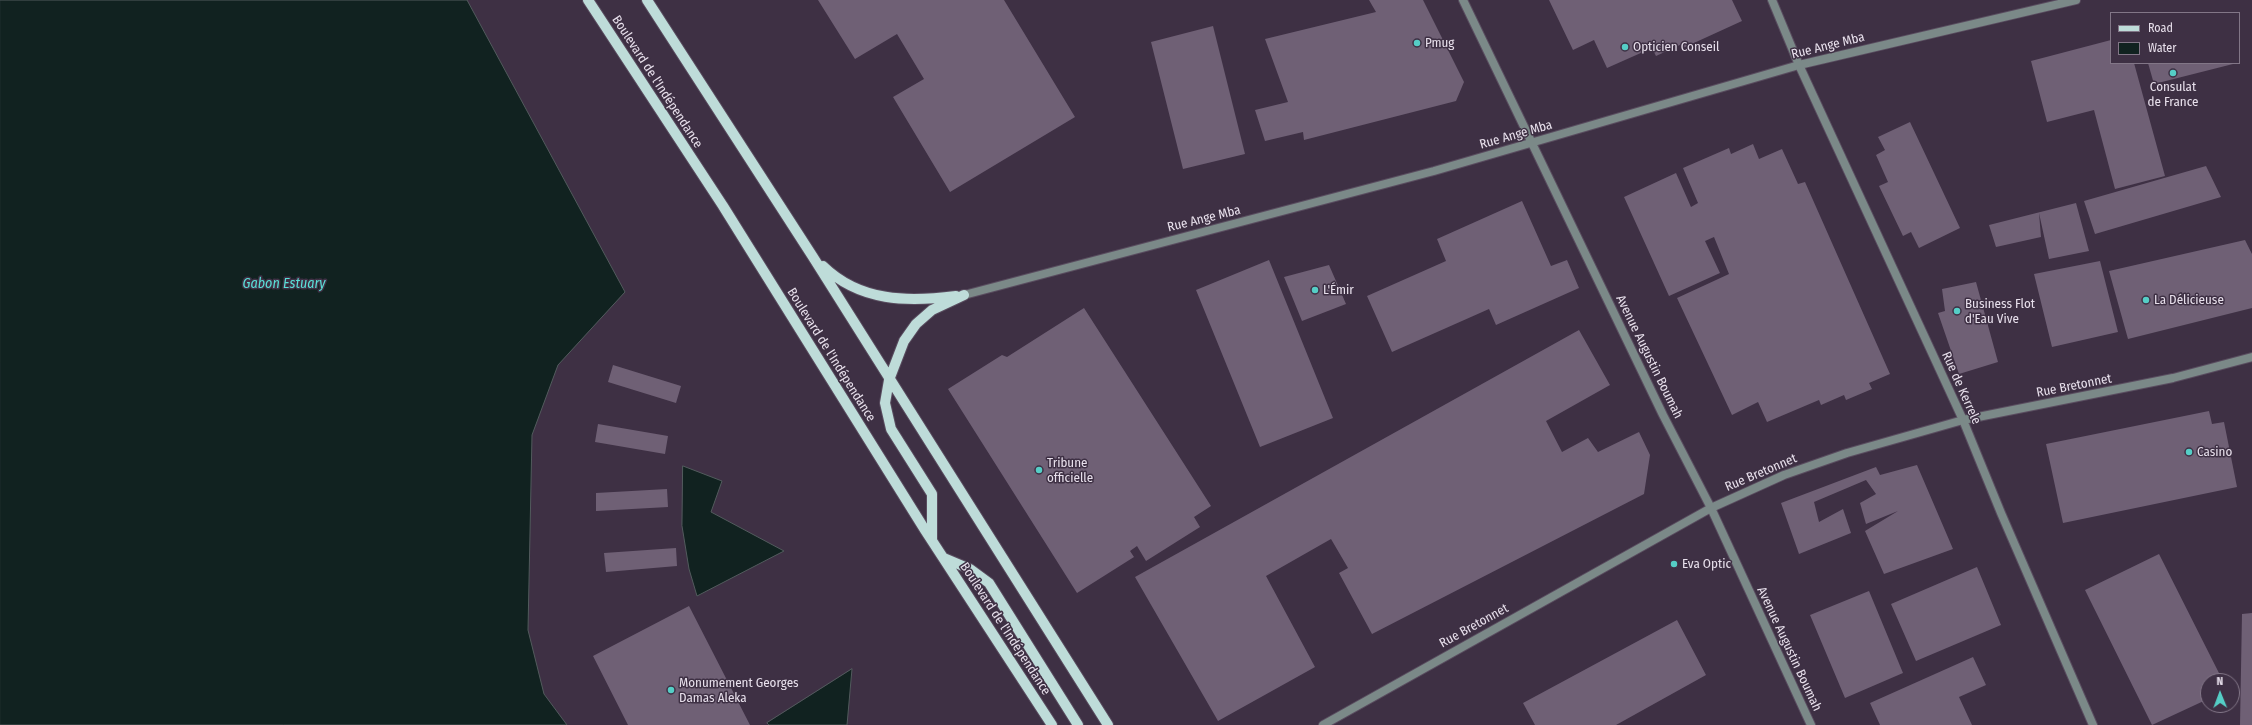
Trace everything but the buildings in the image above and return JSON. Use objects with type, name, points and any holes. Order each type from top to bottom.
[{"type":"main road","name":"Boulevard de l'Indépendance","points":[[588,0],[723,206],[932,540],[1052,725]]},
{"type":"main road","points":[[648,0],[813,257],[889,380],[1108,725]]},
{"type":"main road","points":[[813,257],[829,272],[854,289],[881,298],[926,300],[964,295]]},
{"type":"main road","points":[[932,540],[932,494],[891,429],[885,403],[889,380],[904,340],[916,324],[932,310],[964,295]]},
{"type":"main road","points":[[944,558],[970,569],[988,583],[1078,725]]},
{"type":"street","name":"Avenue Augustin Boumah","points":[[1463,0],[1530,142],[1711,508],[1811,725]]},
{"type":"street","name":"Rue de Kerrele","points":[[1772,0],[1799,65],[1963,420],[2000,512],[2093,725]]},
{"type":"street","name":"Rue Ange Mba","points":[[964,295],[1434,171],[1799,65],[2076,0]]},
{"type":"street","name":"Rue Bretonnet","points":[[1323,725],[1711,508],[1784,475],[1847,453],[1963,420],[2173,378],[2252,357]]},
{"type":"water","name":"Gabon Estuary","points":[[0,0],[467,0],[625,292],[558,365],[532,435],[528,630],[544,694],[567,725],[0,725]]},
{"type":"water","points":[[683,466],[722,481],[711,512],[784,551],[697,596],[689,569],[682,526]]},
{"type":"water","points":[[852,669],[847,725],[769,725],[767,723]]},
{"type":"place","name":"Pmug","points":[[1417,43]]},
{"type":"place","name":"Opticien Conseil","points":[[1625,47]]},
{"type":"place","name":"Consulat de France","points":[[2173,73]]},
{"type":"place","name":"L'Émir","points":[[1315,290]]},
{"type":"place","name":"La Délicieuse","points":[[2146,300]]},
{"type":"place","name":"Business Flot d'Eau Vive","points":[[1957,311]]},
{"type":"place","name":"Casino","points":[[2189,452]]},
{"type":"place","name":"Tribune officielle","points":[[1039,470]]},
{"type":"place","name":"Eva Optic","points":[[1674,564]]},
{"type":"place","name":"Monumement Georges Damas Aleka","points":[[671,690]]}]
